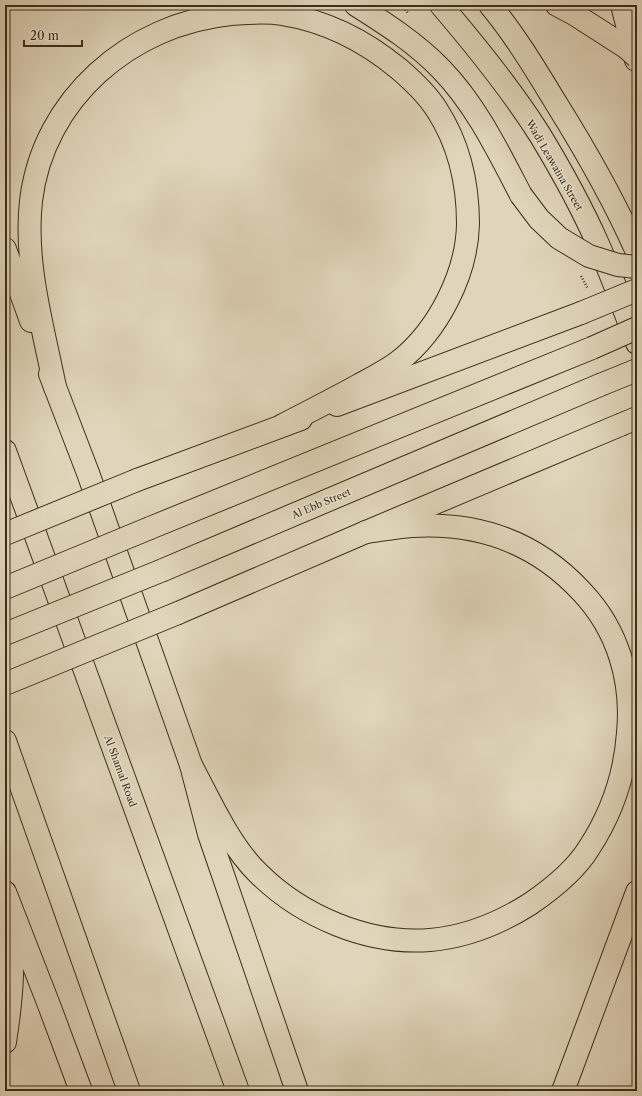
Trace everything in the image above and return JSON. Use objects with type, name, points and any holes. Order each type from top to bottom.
[{"type":"main road","points":[[356,5],[398,32],[441,69],[458,89],[480,120],[521,195],[539,219],[559,238],[589,256],[618,265],[637,266]]},
{"type":"main road","name":"Wadi Leawaina Street","points":[[441,5],[506,86],[540,135],[598,244],[637,343]]},
{"type":"main road","points":[[490,5],[500,16],[535,68],[575,133],[627,229],[637,252]]},
{"type":"main road","points":[[557,5],[574,14],[634,55]]},
{"type":"main road","points":[[622,5],[634,55]]},
{"type":"main road","points":[[55,387],[37,295],[30,251],[29,224],[31,201],[36,174],[44,148],[55,126],[68,106],[84,86],[104,66],[128,49],[155,35],[181,24],[209,16],[246,13],[279,13],[308,19],[334,28],[359,40],[385,57],[414,81],[437,109],[452,139],[463,170],[468,205],[468,235],[464,259],[449,299],[418,344],[398,362],[380,374],[283,425]]},
{"type":"main road","points":[[5,249],[88,473],[191,764],[209,834],[297,1091]]},
{"type":"main road","points":[[5,534],[137,480],[581,313],[637,290]]},
{"type":"main road","points":[[5,588],[592,348],[637,328]]},
{"type":"main road","name":"Al Ebb Street","points":[[5,634],[163,570],[637,370]]},
{"type":"main road","points":[[5,684],[178,614],[366,532],[629,422]]},
{"type":"main road","name":"Al Shamal Road","points":[[5,451],[238,1091]]},
{"type":"main road","points":[[191,764],[224,826],[240,852],[256,872],[280,893],[307,911],[338,926],[366,934],[398,939],[429,940],[466,933],[491,925],[520,910],[544,895],[567,875],[588,850],[604,823],[614,800],[627,752],[630,721],[628,691],[621,657],[609,627],[605,621],[590,600],[567,575],[535,553],[500,536],[476,529],[446,526],[411,526],[366,532]]},
{"type":"main road","points":[[5,741],[129,1091]]},
{"type":"main road","points":[[5,892],[13,948],[12,989],[5,1042]]},
{"type":"main road","points":[[5,892],[81,1091]]},
{"type":"main road","points":[[562,1091],[637,892]]}]
